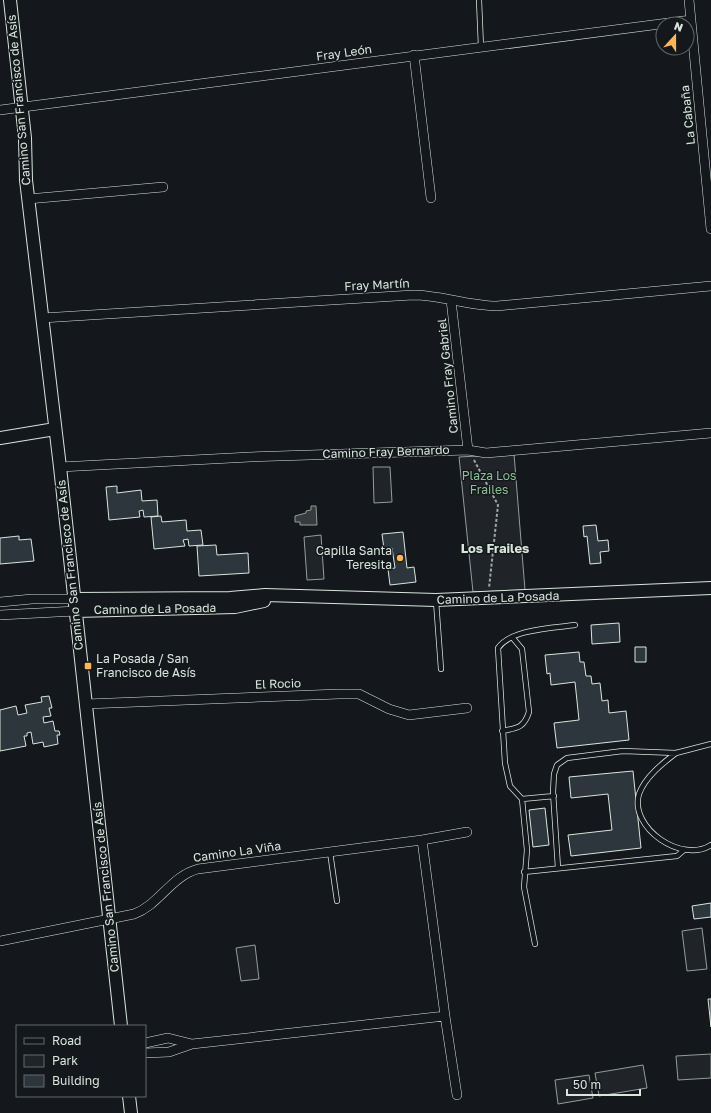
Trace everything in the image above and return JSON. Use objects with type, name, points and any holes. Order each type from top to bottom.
[{"type":"main road","name":"Camino San Francisco de Asís","points":[[10,0],[22,108],[28,199],[60,467],[121,1025]]},
{"type":"main road","points":[[0,438],[55,429]]},
{"type":"main road","name":"Camino de La Posada","points":[[75,605],[131,598],[230,598],[285,595],[436,600],[487,599],[711,588]]},
{"type":"main road","name":"Camino de La Posada","points":[[75,605],[132,611],[235,607],[285,595]]},
{"type":"main road","points":[[131,598],[132,611]]},
{"type":"main road","points":[[129,1097],[132,1113]]},
{"type":"street","name":"La Cabaña","points":[[689,0],[691,16]]},
{"type":"street","name":"Fray León","points":[[0,110],[655,25]]},
{"type":"street","points":[[414,55],[431,198]]},
{"type":"street","name":"La Cabaña","points":[[694,56],[711,228]]},
{"type":"street","name":"Camino San Francisco de Asís","points":[[28,199],[163,187]]},
{"type":"street","name":"Fray Martín","points":[[42,318],[413,295],[435,296],[479,306],[497,306],[711,286]]},
{"type":"street","name":"Camino Fray Gabriel","points":[[451,300],[468,450]]},
{"type":"street","name":"Camino Fray Bernardo","points":[[60,467],[250,457],[468,450],[486,453],[711,433]]},
{"type":"street","name":"Camino de La Posada","points":[[0,602],[32,599],[75,605]]},
{"type":"street","name":"Camino de La Posada","points":[[0,615],[75,605]]},
{"type":"street","name":"El Rocio","points":[[86,704],[359,694],[389,709],[408,715],[467,708]]},
{"type":"street","name":"Camino La Viña","points":[[0,941],[142,911],[189,871],[422,840],[467,832]]},
{"type":"street","points":[[422,840],[457,1095]]},
{"type":"street","points":[[146,1053],[170,1052],[192,1044],[445,1016]]},
{"type":"street","points":[[146,1043],[168,1038],[192,1044]]},
{"type":"lane","points":[[479,0],[481,47]]},
{"type":"lane","points":[[436,600],[440,669]]},
{"type":"lane","points":[[535,944],[524,887],[526,850],[522,799],[510,786],[505,763],[498,648],[502,641],[512,637],[534,631],[575,625]]},
{"type":"lane","points":[[502,731],[516,728],[525,722],[529,712],[522,649],[512,637]]},
{"type":"lane","points":[[558,868],[554,796],[554,774],[557,765],[567,758],[623,751],[676,753],[711,744]]},
{"type":"lane","points":[[676,753],[660,765],[642,788],[639,795],[640,816],[650,830],[667,844],[684,850],[695,850],[711,845]]},
{"type":"lane","points":[[522,799],[554,796]]},
{"type":"lane","points":[[524,872],[678,856],[684,850]]},
{"type":"lane","points":[[330,852],[337,902]]},
{"type":"path","points":[[468,450],[498,505],[487,599]]},
{"type":"green space","name":"Plaza Los Frailes","points":[[514,454],[525,590],[473,592],[459,457]]},
{"type":"green space","points":[[373,467],[390,467],[392,502],[374,503]]},
{"type":"green space","points":[[321,535],[324,579],[307,580],[304,537]]},
{"type":"green space","points":[[702,928],[707,969],[687,971],[682,931]]},
{"type":"green space","points":[[255,945],[259,979],[241,981],[236,948]]},
{"type":"green space","points":[[711,1054],[711,1078],[678,1080],[676,1056]]},
{"type":"green space","points":[[643,1065],[647,1088],[599,1096],[595,1073]]},
{"type":"green space","points":[[589,1075],[593,1098],[558,1104],[555,1080]]},
{"type":"shaded area","points":[[311,506],[316,506],[317,525],[300,525],[300,522],[295,522],[295,516],[311,510]]},
{"type":"building","points":[[117,486],[117,493],[141,490],[142,501],[157,500],[158,516],[144,517],[143,510],[139,511],[140,517],[109,520],[106,487]]},
{"type":"building","points":[[161,516],[162,522],[186,520],[187,531],[201,530],[203,545],[189,546],[188,539],[183,540],[185,546],[154,549],[151,517]]},
{"type":"building","points":[[596,525],[598,541],[608,540],[609,551],[600,552],[601,563],[590,564],[587,536],[584,537],[583,526]]},
{"type":"building","name":"Capilla Santa Teresita","points":[[403,532],[407,568],[414,567],[416,582],[390,585],[388,569],[395,568],[392,548],[384,549],[382,534]]},
{"type":"building","points":[[19,536],[19,540],[31,539],[34,561],[0,564],[0,538]]},
{"type":"building","points":[[216,545],[217,555],[248,553],[249,573],[199,576],[197,546]]},
{"type":"building","points":[[619,623],[620,642],[592,644],[591,625]]},
{"type":"building","points":[[635,647],[646,647],[646,662],[635,662]]},
{"type":"building","points":[[579,652],[580,662],[584,662],[586,676],[591,676],[592,684],[600,683],[602,701],[608,700],[609,713],[626,711],[629,740],[557,748],[554,723],[579,720],[575,682],[551,685],[550,673],[547,674],[545,655]]},
{"type":"building","points":[[49,696],[52,708],[49,708],[51,716],[43,717],[44,723],[53,721],[55,731],[59,731],[60,735],[57,735],[58,744],[44,747],[43,742],[33,744],[31,732],[27,733],[27,736],[24,736],[26,746],[0,751],[0,710],[16,706],[18,715],[27,713],[25,705],[42,702],[41,697]]},
{"type":"building","points":[[633,771],[641,848],[571,856],[568,835],[612,830],[608,794],[571,798],[569,777]]},
{"type":"building","points":[[545,808],[549,845],[533,847],[529,810]]},
{"type":"building","points":[[711,903],[711,917],[694,919],[692,906]]},
{"type":"building","points":[[708,999],[711,999],[711,1027]]},
{"type":"place","name":"Capilla Santa Teresita","points":[[400,558]]},
{"type":"place","name":"La Posada / San Francisco de Asís","points":[[88,666]]},
{"type":"district","name":"Los Frailes","points":[[495,548]]}]
